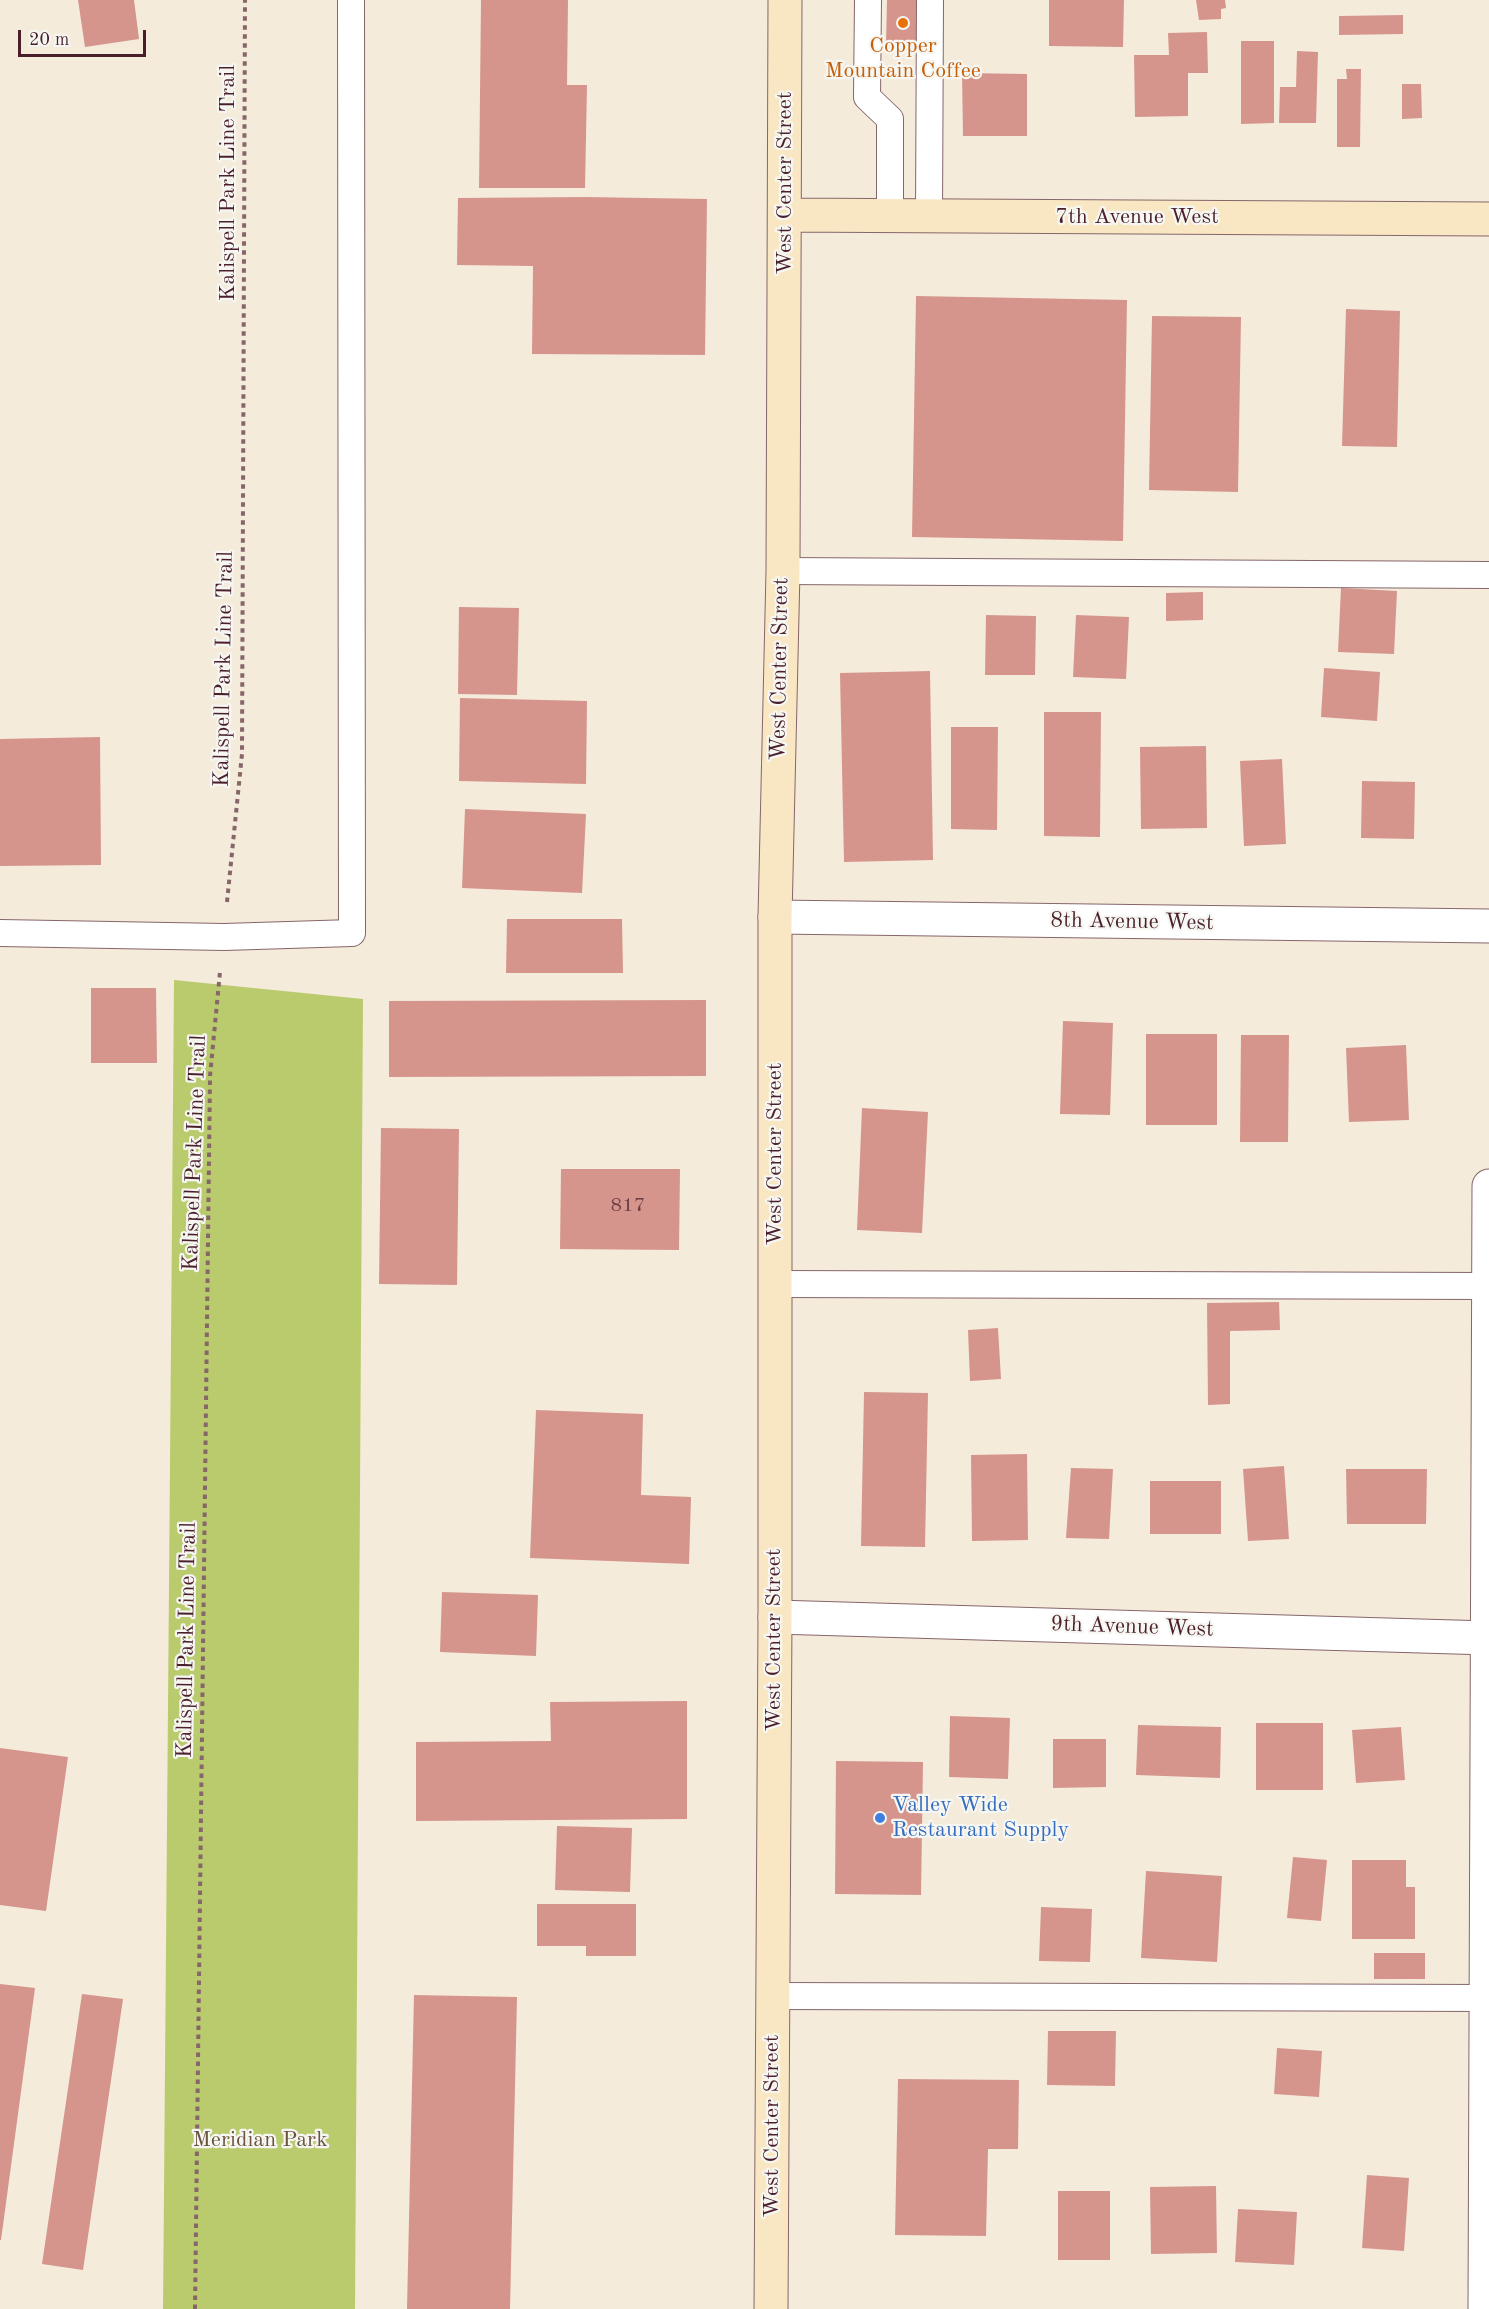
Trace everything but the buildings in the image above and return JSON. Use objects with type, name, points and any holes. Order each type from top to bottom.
[{"type":"street","name":"West Center Street","points":[[771,2309],[775,1617],[775,917],[783,571],[785,0]]},
{"type":"street","name":"7th Avenue West","points":[[785,215],[1489,219]]},
{"type":"street","name":"8th Avenue West","points":[[775,917],[1489,927]]},
{"type":"street","points":[[1485,2309],[1488,1998],[1489,1186]]},
{"type":"street","name":"9th Avenue West","points":[[775,1617],[1488,1638]]},
{"type":"lane","points":[[0,933],[224,937],[352,933],[351,0]]},
{"type":"lane","points":[[868,0],[867,97],[890,120],[890,215]]},
{"type":"lane","points":[[929,216],[930,0]]},
{"type":"lane","points":[[783,571],[1489,575]]},
{"type":"lane","points":[[775,1284],[1488,1286]]},
{"type":"lane","points":[[773,1996],[1488,1998]]},
{"type":"path","name":"Kalispell Park Line Trail","points":[[195,2309],[210,1076],[242,754],[245,0]]},
{"type":"green space","name":"Meridian Park","points":[[174,980],[363,999],[355,2309],[163,2309]]},
{"type":"place","name":"Copper Mountain Coffee","points":[[903,23]]},
{"type":"place","name":"Valley Wide Restaurant Supply","points":[[880,1818]]}]
